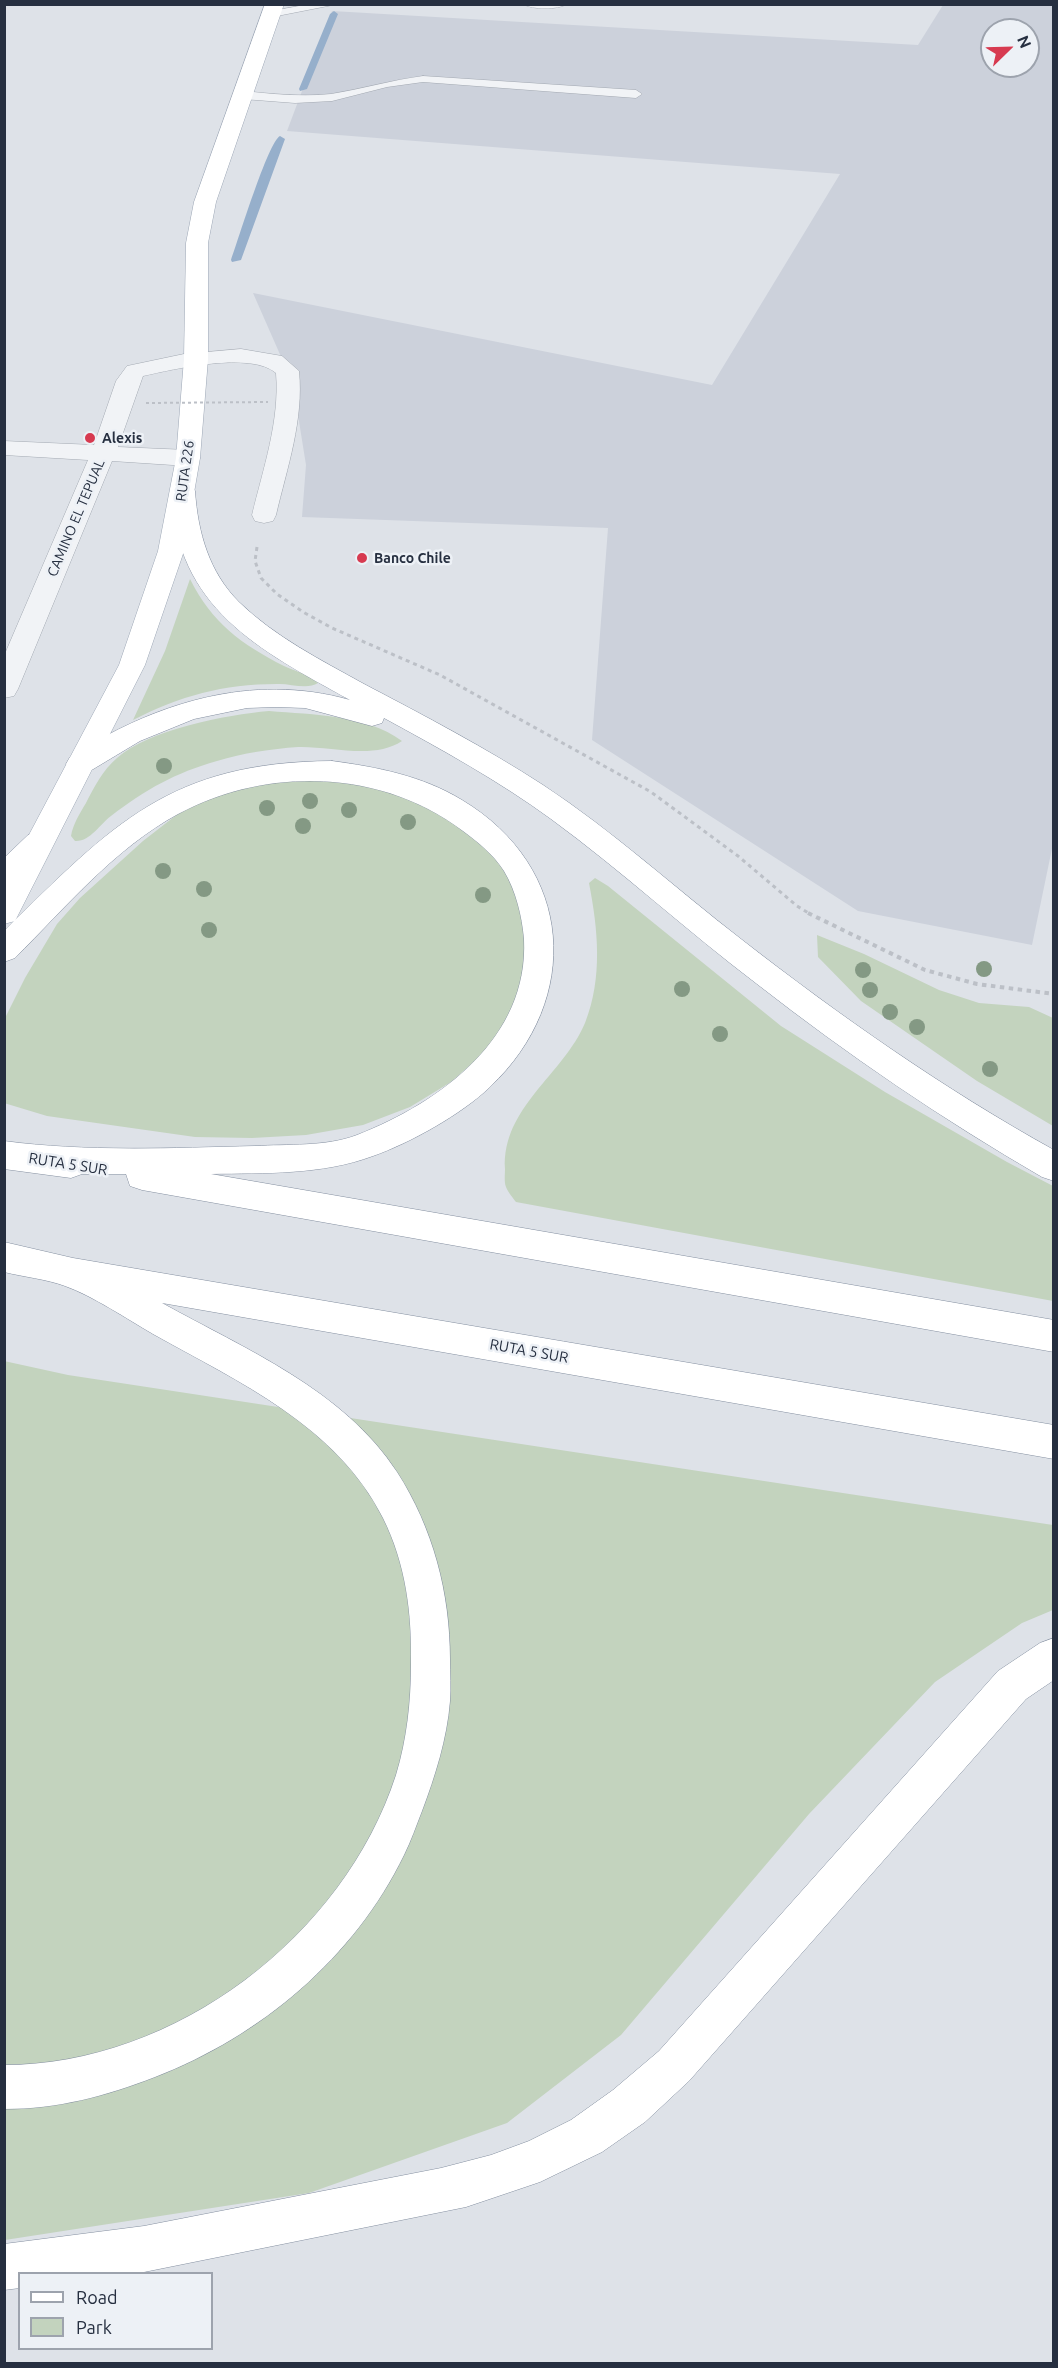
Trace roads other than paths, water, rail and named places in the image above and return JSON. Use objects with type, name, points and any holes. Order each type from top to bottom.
[{"type":"main road","name":"RUTA 226","points":[[4,913],[38,843],[112,706],[144,635],[171,551],[188,458],[196,359],[195,279],[203,212],[274,9]]},
{"type":"main road","points":[[183,491],[188,540],[197,562],[229,608],[271,644],[450,742],[528,789],[583,829],[816,1013],[972,1119],[1053,1167]]},
{"type":"main road","points":[[80,764],[114,741],[171,718],[235,702],[278,697],[304,699],[339,706],[450,742]]},
{"type":"main road","points":[[4,950],[50,906],[84,868],[139,824],[170,805],[202,791],[238,780],[311,771],[347,773],[382,779],[416,789],[474,822],[498,844],[518,869],[531,897],[539,926],[540,958],[535,989],[522,1021],[504,1050],[479,1078],[447,1103],[363,1146],[302,1157],[216,1161],[48,1160]]},
{"type":"main road","points":[[4,876],[38,843]]},
{"type":"main road","name":"RUTA 5 SUR","points":[[4,1155],[48,1160],[1053,1336]]},
{"type":"main road","name":"RUTA 5 SUR","points":[[4,1257],[73,1273],[1053,1442]]},
{"type":"main road","points":[[4,2087],[24,2088],[84,2080],[143,2063],[200,2037],[254,2003],[301,1962],[342,1917],[377,1866],[407,1802],[422,1758],[432,1703],[433,1650],[429,1598],[415,1550],[396,1506],[371,1466],[329,1422],[260,1375],[73,1273]]},
{"type":"main road","points":[[4,2267],[144,2249],[441,2191],[487,2180],[531,2164],[574,2143],[627,2107],[674,2066],[1012,1685],[1053,1657]]},
{"type":"street","points":[[196,359],[262,358],[274,360],[287,371],[290,387],[285,422],[264,515]]},
{"type":"street","name":"CAMINO EL TEPUAL","points":[[4,689],[103,454],[128,381],[135,371],[196,359]]},
{"type":"street","points":[[4,448],[188,458]]},
{"type":"lane","points":[[274,9],[333,4]]},
{"type":"lane","points":[[528,4],[562,4]]},
{"type":"lane","points":[[243,95],[295,99],[332,97],[387,84],[423,79],[636,94]]},
{"type":"waterway","points":[[303,89],[334,14]]},
{"type":"waterway","points":[[236,260],[280,139]]},
{"type":"place","name":"Alexis","points":[[90,438]]},
{"type":"place","name":"Banco Chile","points":[[362,558]]}]
